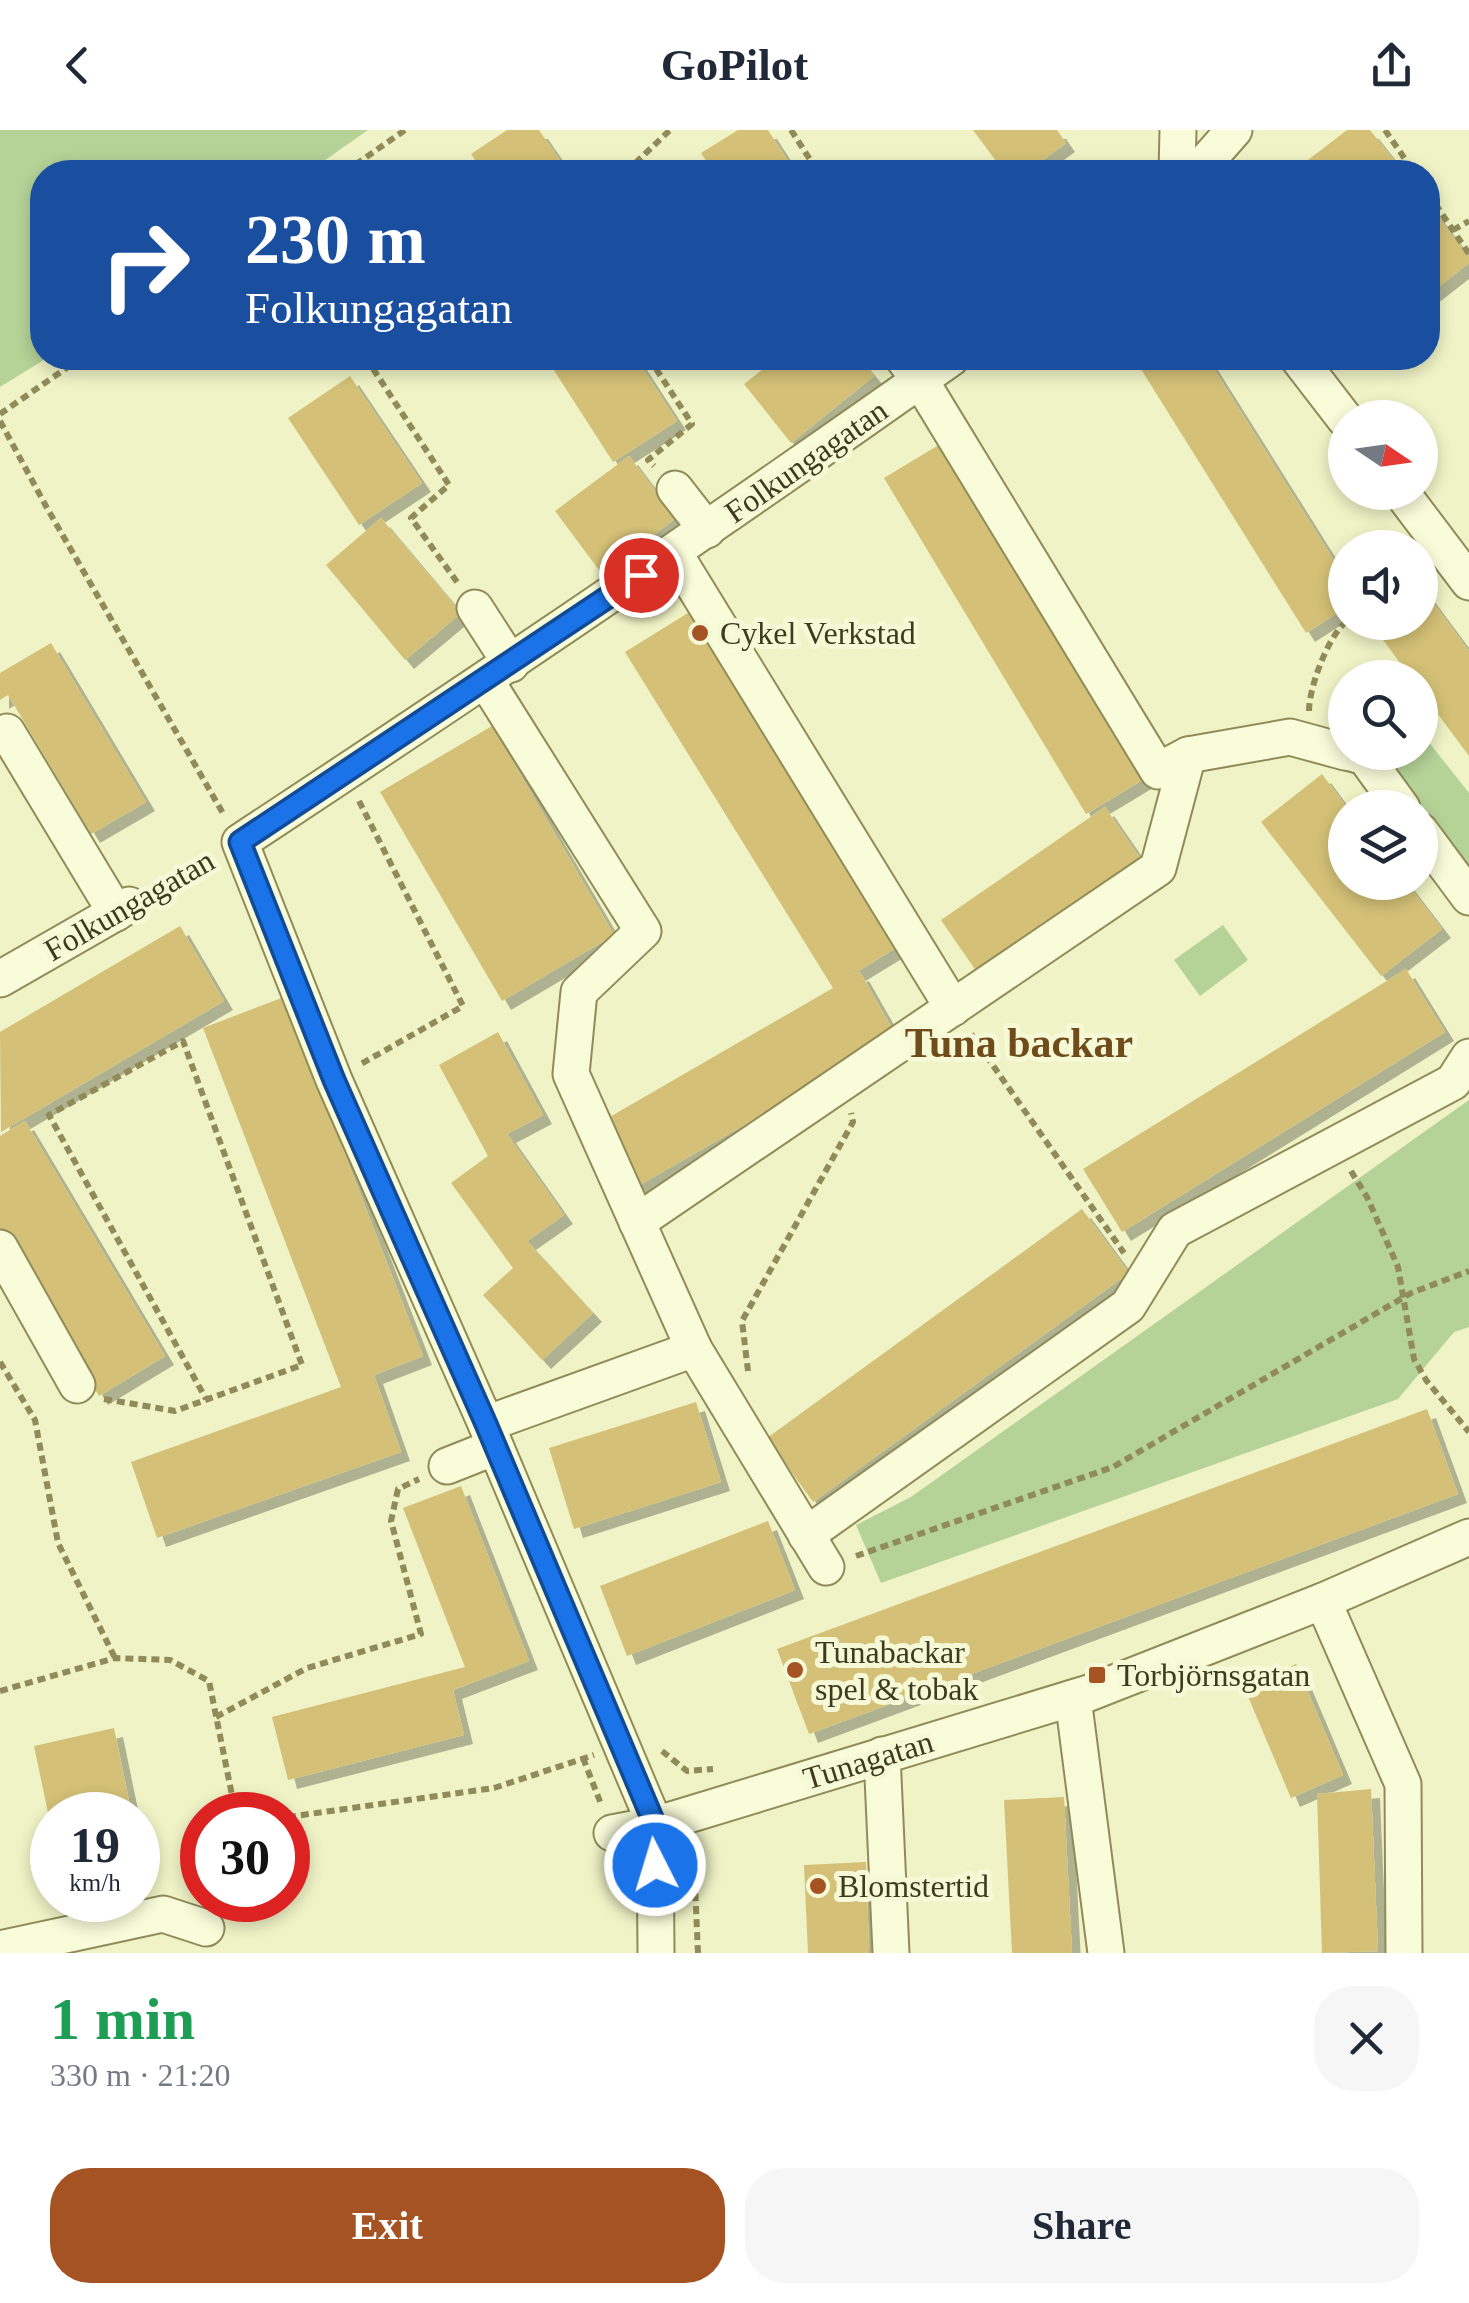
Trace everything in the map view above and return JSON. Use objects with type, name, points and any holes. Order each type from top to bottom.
[{"type":"street","points":[[1177,160],[1178,130]]},
{"type":"street","points":[[1208,160],[1234,130]]},
{"type":"street","name":"Folkungagatan","points":[[240,842],[707,530],[910,370]]},
{"type":"street","points":[[912,370],[1158,771],[1188,755],[1290,737],[1328,747]]},
{"type":"street","points":[[1307,370],[1330,400]]},
{"type":"street","points":[[675,490],[707,530]]},
{"type":"street","points":[[1415,510],[1469,582]]},
{"type":"street","points":[[674,553],[953,1008]]},
{"type":"street","points":[[476,608],[499,672],[642,931],[578,992],[571,1074],[694,1349],[826,1567]]},
{"type":"street","points":[[0,736],[7,732],[122,909]]},
{"type":"street","points":[[637,1222],[1158,868],[1188,755]]},
{"type":"street","points":[[240,842],[334,1080],[655,1825],[656,1953]]},
{"type":"street","points":[[1438,855],[1469,897]]},
{"type":"street","name":"Folkungagatan","points":[[0,979],[122,909]]},
{"type":"street","points":[[806,1534],[1128,1306],[1175,1230],[1453,1082],[1469,1057]]},
{"type":"street","points":[[0,1248],[77,1385]]},
{"type":"street","points":[[447,1466],[490,1436],[694,1349]]},
{"type":"street","name":"Tunagatan","points":[[612,1833],[655,1825],[1074,1698],[1323,1602],[1469,1537]]},
{"type":"street","points":[[1323,1602],[1403,1784],[1404,1953]]},
{"type":"street","points":[[1074,1698],[1106,1953]]},
{"type":"street","points":[[882,1755],[892,1953]]},
{"type":"street","points":[[0,1949],[162,1914],[206,1928]]},
{"type":"path","points":[[362,160],[405,130]]},
{"type":"path","points":[[639,160],[670,130]]},
{"type":"path","points":[[791,130],[810,160]]},
{"type":"path","points":[[1385,130],[1406,160]]},
{"type":"path","points":[[1440,211],[1469,254]]},
{"type":"path","points":[[1453,230],[1469,221]]},
{"type":"path","points":[[64,370],[0,417],[47,508],[240,842]]},
{"type":"path","points":[[374,370],[449,485],[411,518],[476,608]]},
{"type":"path","points":[[657,370],[692,424],[648,460],[675,490]]},
{"type":"path","points":[[1310,742],[1309,698],[1332,640]]},
{"type":"path","points":[[334,1080],[463,1006],[362,807]]},
{"type":"path","name":"Folkungagatan","points":[[122,909],[240,842]]},
{"type":"path","points":[[953,1008],[1144,1280]]},
{"type":"path","points":[[77,1385],[91,1397],[175,1411],[206,1400],[302,1365],[182,1041],[50,1116],[206,1400]]},
{"type":"path","points":[[722,1394],[748,1374],[742,1321],[854,1122],[842,1083]]},
{"type":"path","points":[[1334,1145],[1368,1197],[1398,1268],[1414,1359],[1426,1380],[1469,1432]]},
{"type":"path","points":[[826,1567],[1114,1466],[1405,1297],[1469,1272]]},
{"type":"path","points":[[0,1362],[35,1420],[58,1543],[116,1658]]},
{"type":"path","points":[[216,1718],[307,1668],[421,1634],[391,1521],[398,1489],[447,1466]]},
{"type":"path","points":[[0,1691],[116,1658],[170,1660],[208,1681],[231,1792]]},
{"type":"path","points":[[310,1814],[494,1788],[651,1733],[664,1754],[687,1770],[716,1768]]},
{"type":"path","points":[[698,1953],[694,1862],[705,1839]]},
{"type":"green space","points":[[0,130],[368,130],[325,160],[30,160],[30,368],[0,387]]},
{"type":"green space","points":[[1438,754],[1469,793],[1469,867],[1438,829],[1438,790],[1407,790],[1391,770],[1438,770]]},
{"type":"green space","points":[[1223,925],[1248,960],[1200,996],[1174,960]]},
{"type":"green space","points":[[1469,1100],[1469,1327],[1454,1332],[1398,1399],[881,1583],[856,1525],[911,1497]]},
{"type":"building","points":[[507,130],[539,130],[560,160],[475,160],[471,154]]},
{"type":"building","points":[[738,130],[768,130],[787,160],[705,160],[701,153]]},
{"type":"building","points":[[973,130],[1057,130],[1066,143],[1043,160],[995,160]]},
{"type":"building","points":[[1347,130],[1370,130],[1394,160],[1308,160]]},
{"type":"building","points":[[1440,220],[1469,257],[1469,263],[1440,286]]},
{"type":"building","points":[[554,370],[644,370],[677,421],[613,462]]},
{"type":"building","points":[[762,370],[869,370],[874,376],[791,443],[744,384]]},
{"type":"building","points":[[1142,370],[1215,370],[1328,551],[1328,619],[1306,633]]},
{"type":"building","points":[[350,376],[422,483],[359,525],[288,418]]},
{"type":"building","points":[[947,440],[1149,776],[1086,814],[884,478]]},
{"type":"building","points":[[629,456],[676,518],[602,574],[555,511]]},
{"type":"building","points":[[381,518],[461,613],[405,660],[326,565]]},
{"type":"building","points":[[696,608],[904,943],[850,976],[860,972],[897,1037],[638,1186],[601,1122],[833,988],[625,652]]},
{"type":"building","points":[[1438,609],[1469,651],[1469,756],[1438,714],[1438,660],[1398,660],[1383,640],[1438,640]]},
{"type":"building","points":[[51,643],[146,802],[91,834],[8,695],[0,700],[0,673]]},
{"type":"building","points":[[492,726],[614,935],[502,1001],[380,792]]},
{"type":"building","points":[[1322,774],[1334,790],[1328,790],[1328,900],[1420,900],[1442,929],[1381,976],[1261,822]]},
{"type":"building","points":[[1105,807],[1147,868],[983,981],[941,920]]},
{"type":"building","points":[[180,926],[224,1001],[1,1132],[0,1032]]},
{"type":"building","points":[[1406,969],[1445,1032],[1122,1232],[1083,1169]]},
{"type":"building","points":[[284,997],[423,1356],[374,1375],[401,1452],[157,1538],[131,1462],[341,1387],[203,1028]]},
{"type":"building","points":[[498,1032],[543,1115],[507,1134],[564,1215],[527,1241],[593,1313],[542,1360],[483,1295],[513,1268],[451,1183],[488,1156],[439,1065]]},
{"type":"building","points":[[25,1121],[165,1356],[99,1396],[0,1231],[0,1136]]},
{"type":"building","points":[[1082,1209],[1129,1273],[813,1502],[767,1438]]},
{"type":"building","points":[[696,1402],[721,1482],[574,1529],[549,1448]]},
{"type":"building","points":[[1427,1409],[1458,1494],[809,1734],[777,1649]]},
{"type":"building","points":[[461,1486],[529,1661],[453,1690],[464,1735],[288,1780],[272,1717],[465,1667],[403,1508]]},
{"type":"building","points":[[768,1521],[795,1590],[627,1656],[600,1586]]},
{"type":"building","points":[[1296,1664],[1343,1775],[1291,1798],[1244,1687]]},
{"type":"building","points":[[114,1728],[127,1792],[44,1792],[34,1746]]},
{"type":"building","points":[[1371,1789],[1378,1951],[1322,1953],[1317,1794]]},
{"type":"building","points":[[1064,1797],[1072,1953],[1012,1953],[1004,1800]]},
{"type":"building","points":[[866,1862],[869,1953],[808,1953],[804,1865]]},
{"type":"place","name":"Cykel Verkstad","points":[[700,633]]},
{"type":"place","name":"Tunabackar spel & tobak","points":[[795,1670]]},
{"type":"place","name":"Torbjörnsgatan","points":[[1097,1675]]},
{"type":"place","name":"Blomstertid","points":[[818,1886]]},
{"type":"district","name":"Tuna backar","points":[[1019,1043]]},
{"type":"route","points":[[641,575],[240,842],[334,1080],[486,1424],[655,1825],[655,1865]]}]
